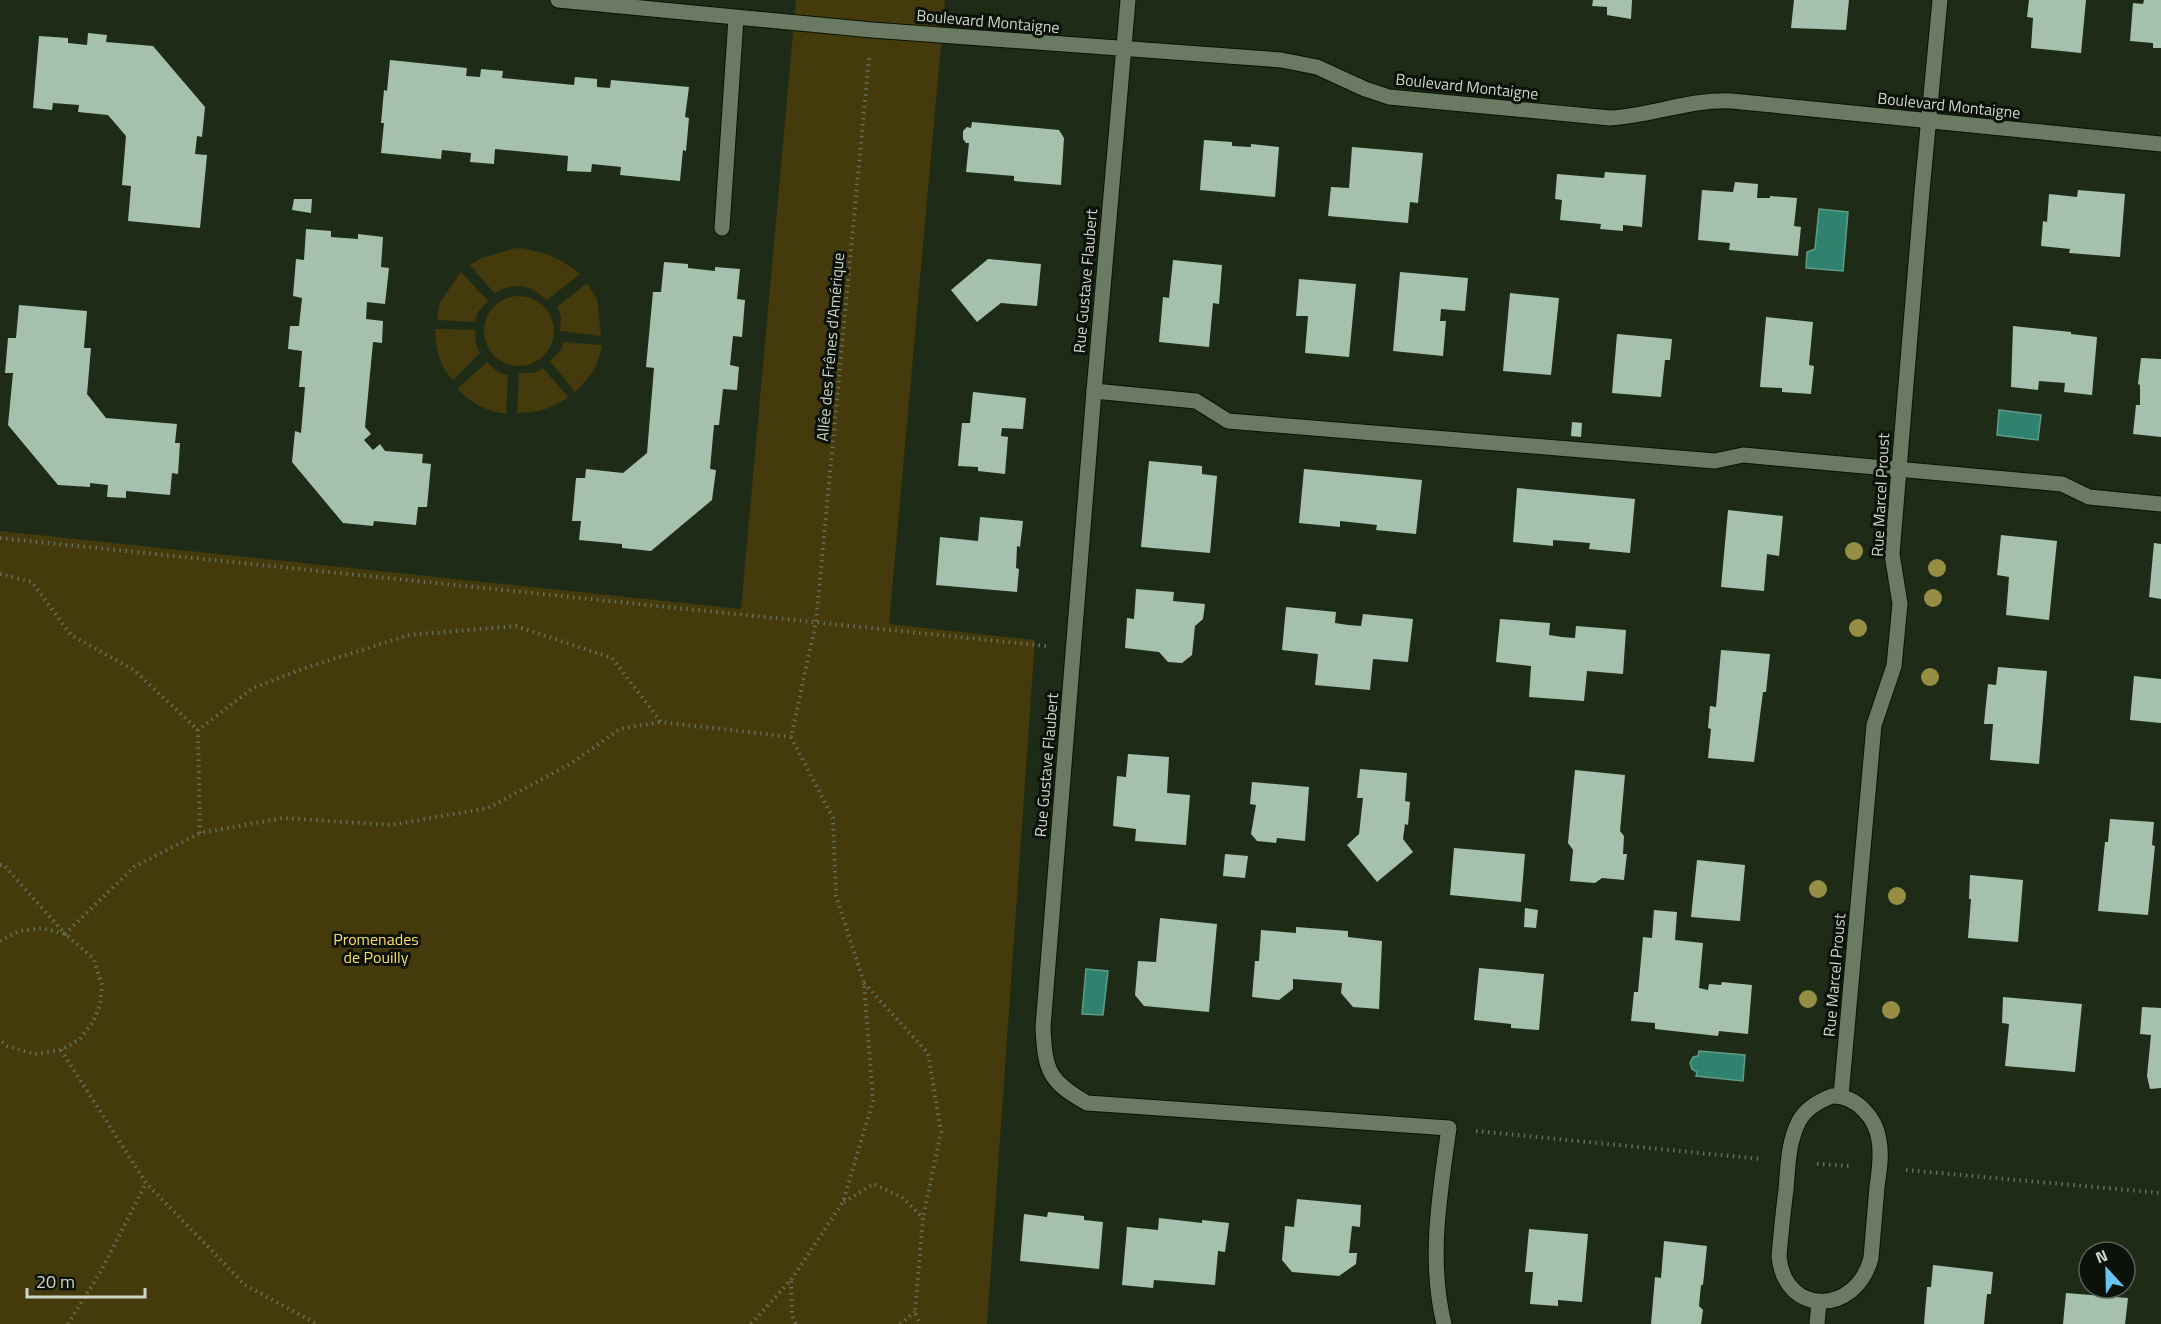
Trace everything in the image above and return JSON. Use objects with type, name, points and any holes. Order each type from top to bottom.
[{"type":"street","name":"Boulevard Montaigne","points":[[558,0],[736,18],[1303,63],[1329,71],[1365,89],[1389,97],[1610,118],[1628,117],[1694,102],[1718,100],[2161,144]]},
{"type":"street","name":"Rue Gustave Flaubert","points":[[1128,0],[1043,1027],[1045,1055],[1051,1074],[1065,1091],[1087,1103],[1449,1128],[1436,1223],[1438,1300],[1444,1324]]},
{"type":"street","name":"Rue Marcel Proust","points":[[1841,1096],[1874,725],[1894,666],[1900,604],[1892,554],[1940,0]]},
{"type":"street","points":[[722,228],[736,18]]},
{"type":"street","points":[[1094,391],[1196,401],[1228,421],[1715,461],[1743,455],[2062,484],[2089,497],[2161,504]]},
{"type":"street","points":[[1841,1096],[1856,1102],[1861,1107],[1875,1126],[1880,1142],[1871,1258],[1868,1269],[1860,1282],[1847,1294],[1835,1300],[1819,1303],[1799,1294],[1792,1287],[1785,1278],[1780,1264],[1789,1162],[1792,1140],[1804,1113],[1824,1099],[1841,1096]]},
{"type":"street","points":[[1817,1324],[1819,1303]]},
{"type":"path","name":"Allée des Frênes d'Amérique","points":[[791,737],[816,622],[868,75]]},
{"type":"path","points":[[0,538],[1074,649]]},
{"type":"path","points":[[0,574],[32,582],[71,635],[134,670],[198,730],[200,833]]},
{"type":"path","points":[[198,730],[253,688],[305,668],[410,635],[516,626],[612,658],[661,722]]},
{"type":"path","points":[[66,934],[134,867],[200,833],[283,818],[391,825],[488,808],[570,764],[620,729],[661,722],[791,737],[833,818],[836,896],[864,983],[873,1101],[843,1202],[791,1280],[751,1324]]},
{"type":"path","points":[[0,865],[4,865],[66,934],[93,958],[102,985],[100,1005],[93,1023],[80,1039],[61,1050],[34,1054],[7,1046],[0,1040]]},
{"type":"path","points":[[0,941],[19,931],[42,928],[66,934]]},
{"type":"path","points":[[864,983],[928,1053],[941,1132],[923,1218],[915,1312],[920,1324]]},
{"type":"path","points":[[61,1050],[146,1183],[245,1285],[317,1324]]},
{"type":"path","points":[[68,1324],[101,1271],[146,1183]]},
{"type":"path","points":[[843,1202],[873,1184],[902,1197],[923,1218]]},
{"type":"path","points":[[791,1280],[792,1315],[796,1324]]},
{"type":"path","points":[[900,1324],[915,1312]]},
{"type":"green space","name":"Promenades de Pouilly","points":[[796,0],[945,0],[889,624],[1035,640],[987,1324],[0,1324],[0,531],[741,609]]},
{"type":"green space","points":[[516,248],[551,256],[580,274],[547,300],[522,286],[509,287],[494,293],[470,265],[482,258]]},
{"type":"green space","points":[[461,272],[488,301],[478,312],[475,322],[437,320],[440,302]]},
{"type":"green space","points":[[587,283],[597,299],[601,336],[560,331],[561,316],[557,307]]},
{"type":"green space","points":[[519,296],[538,302],[548,312],[554,331],[548,350],[538,360],[519,366],[500,360],[490,350],[484,331],[490,312],[500,302]]},
{"type":"green space","points":[[435,329],[475,330],[476,344],[480,353],[453,380],[444,369],[439,356]]},
{"type":"green space","points":[[564,342],[602,345],[593,371],[575,392],[550,361],[560,351]]},
{"type":"green space","points":[[487,362],[498,372],[508,375],[506,414],[479,406],[457,389]]},
{"type":"green space","points":[[543,368],[568,397],[544,410],[517,413],[519,373],[534,373]]},
{"type":"water","points":[[1819,209],[1848,212],[1843,271],[1806,268],[1807,252],[1815,249]]},
{"type":"water","points":[[1999,410],[2041,415],[2038,440],[1997,435]]},
{"type":"water","points":[[1086,969],[1108,971],[1103,1015],[1082,1014]]},
{"type":"water","points":[[1699,1051],[1745,1055],[1743,1081],[1696,1076],[1697,1072],[1692,1069],[1690,1063],[1693,1057],[1698,1056]]},
{"type":"building","points":[[1593,0],[1632,0],[1631,19],[1607,15],[1607,7],[1592,6]]},
{"type":"building","points":[[1794,0],[1849,0],[1846,30],[1791,28]]},
{"type":"building","points":[[2029,0],[2086,0],[2081,53],[2031,48],[2033,18],[2027,17]]},
{"type":"building","points":[[2144,0],[2161,0],[2161,48],[2153,48],[2153,43],[2130,41],[2133,3],[2143,4]]},
{"type":"building","points":[[88,33],[107,35],[106,42],[153,46],[205,107],[202,137],[197,136],[195,154],[207,155],[200,228],[128,221],[131,186],[122,185],[126,136],[108,115],[78,112],[79,105],[53,103],[52,110],[33,108],[39,36],[68,38],[68,43],[87,45]]},
{"type":"building","points":[[390,60],[467,68],[466,76],[480,77],[481,69],[503,71],[502,78],[574,85],[575,77],[597,79],[597,87],[610,88],[611,80],[689,87],[685,117],[689,118],[686,151],[683,150],[680,181],[620,175],[621,167],[592,164],[591,172],[567,171],[568,156],[495,149],[494,164],[470,162],[471,153],[442,150],[441,159],[381,153],[384,90],[387,91]]},
{"type":"building","points":[[972,122],[1059,130],[1064,138],[1061,185],[1014,181],[1014,176],[966,172],[969,143],[963,139],[963,131],[967,127],[971,128]]},
{"type":"building","points":[[1204,140],[1232,142],[1232,146],[1251,147],[1251,144],[1279,147],[1275,197],[1200,190]]},
{"type":"building","points":[[1352,147],[1423,153],[1418,203],[1410,202],[1408,223],[1328,216],[1331,187],[1349,188]]},
{"type":"building","points":[[1605,172],[1646,175],[1642,227],[1623,225],[1623,231],[1600,229],[1601,224],[1560,220],[1562,200],[1555,199],[1557,174],[1604,178]]},
{"type":"building","points":[[1735,182],[1758,184],[1757,198],[1770,198],[1770,196],[1797,198],[1794,226],[1801,227],[1798,256],[1729,250],[1730,243],[1698,240],[1702,190],[1733,192]]},
{"type":"building","points":[[2078,190],[2125,194],[2120,257],[2069,253],[2070,249],[2041,246],[2043,221],[2047,222],[2049,194],[2077,197]]},
{"type":"building","points":[[294,199],[312,199],[311,213],[292,210]]},
{"type":"building","points":[[306,229],[331,231],[331,237],[358,239],[358,234],[383,237],[381,267],[389,268],[385,304],[367,302],[366,319],[383,321],[382,343],[373,342],[365,427],[371,434],[364,440],[373,450],[380,444],[385,451],[423,454],[422,463],[431,464],[427,507],[418,507],[416,525],[374,521],[373,526],[343,523],[292,462],[295,431],[301,433],[305,387],[299,387],[302,351],[288,349],[290,326],[299,326],[302,298],[293,296],[296,259],[304,260]]},
{"type":"building","points":[[988,259],[1041,264],[1037,306],[1001,303],[977,322],[951,290]]},
{"type":"building","points":[[1173,260],[1222,265],[1219,304],[1213,303],[1209,347],[1159,342],[1163,297],[1169,298]]},
{"type":"building","points":[[664,262],[688,264],[688,268],[715,271],[715,267],[740,269],[737,299],[745,300],[742,337],[733,336],[730,365],[739,367],[737,390],[723,389],[719,425],[714,425],[710,469],[716,470],[712,500],[651,551],[622,548],[622,544],[579,540],[581,521],[572,521],[576,478],[585,478],[586,469],[623,473],[647,453],[654,368],[646,367],[653,292],[661,292]]},
{"type":"building","points":[[1400,272],[1468,278],[1465,311],[1441,309],[1440,321],[1446,321],[1443,356],[1393,351]]},
{"type":"building","points":[[1299,279],[1356,284],[1349,357],[1305,353],[1308,316],[1296,316]]},
{"type":"building","points":[[1510,293],[1559,298],[1551,375],[1503,371]]},
{"type":"building","points":[[19,305],[87,311],[84,348],[91,348],[87,394],[106,418],[177,424],[175,443],[180,443],[178,474],[172,473],[170,495],[126,491],[126,498],[107,497],[108,485],[90,483],[90,487],[58,485],[8,425],[13,373],[5,373],[8,338],[16,338]]},
{"type":"building","points":[[1766,317],[1813,322],[1809,365],[1814,366],[1811,394],[1782,392],[1782,388],[1760,387]]},
{"type":"building","points":[[2013,326],[2097,337],[2092,395],[2064,392],[2065,383],[2039,381],[2038,390],[2011,387]]},
{"type":"building","points":[[1617,334],[1672,339],[1670,360],[1665,360],[1661,397],[1612,393]]},
{"type":"building","points":[[2141,358],[2161,359],[2161,437],[2133,434],[2136,405],[2140,405],[2140,385],[2138,384]]},
{"type":"building","points":[[973,392],[1026,398],[1023,429],[1002,428],[1001,436],[1008,437],[1005,474],[978,471],[978,467],[958,466],[962,423],[970,423]]},
{"type":"building","points":[[1572,422],[1582,423],[1581,437],[1571,436]]},
{"type":"building","points":[[1149,461],[1202,466],[1202,474],[1217,476],[1210,553],[1141,547]]},
{"type":"building","points":[[1304,469],[1422,480],[1416,534],[1376,530],[1377,525],[1340,521],[1340,527],[1299,523]]},
{"type":"building","points":[[1517,488],[1635,499],[1630,553],[1589,549],[1590,543],[1553,540],[1553,546],[1513,542]]},
{"type":"building","points":[[1728,510],[1783,516],[1779,556],[1767,554],[1764,591],[1721,587]]},
{"type":"building","points":[[980,517],[1023,521],[1020,547],[1017,546],[1016,568],[1019,569],[1017,592],[936,585],[940,537],[978,541]]},
{"type":"building","points":[[2001,535],[2057,541],[2049,620],[2006,615],[2009,577],[1997,575]]},
{"type":"building","points":[[2154,543],[2161,544],[2161,599],[2149,597]]},
{"type":"building","points":[[1136,589],[1174,592],[1173,601],[1205,604],[1203,619],[1195,626],[1192,655],[1182,663],[1168,662],[1159,652],[1125,648],[1127,618],[1134,619]]},
{"type":"building","points":[[1286,607],[1336,612],[1335,623],[1348,625],[1361,626],[1363,614],[1413,619],[1408,662],[1373,659],[1370,690],[1315,685],[1318,654],[1282,650]]},
{"type":"building","points":[[1500,619],[1550,623],[1549,635],[1562,637],[1575,638],[1576,626],[1626,630],[1623,674],[1587,671],[1584,701],[1529,697],[1531,666],[1496,662]]},
{"type":"building","points":[[1721,650],[1770,654],[1754,762],[1708,758],[1711,729],[1708,728],[1710,706],[1716,707]]},
{"type":"building","points":[[1998,667],[2047,671],[2039,764],[1990,760],[1993,724],[1984,724],[1988,684],[1996,685]]},
{"type":"building","points":[[2134,676],[2161,679],[2161,723],[2130,720]]},
{"type":"building","points":[[1128,754],[1169,757],[1167,793],[1190,795],[1186,845],[1135,841],[1136,829],[1113,826],[1117,776],[1126,777]]},
{"type":"building","points":[[1360,769],[1407,773],[1405,801],[1410,802],[1408,825],[1405,824],[1403,839],[1413,852],[1377,882],[1347,845],[1359,834],[1363,798],[1357,798]]},
{"type":"building","points":[[1575,770],[1625,775],[1620,831],[1624,836],[1623,854],[1627,854],[1624,880],[1602,878],[1595,883],[1570,881],[1573,850],[1568,843]]},
{"type":"building","points":[[1252,782],[1309,787],[1305,841],[1277,838],[1276,843],[1257,841],[1251,834],[1256,805],[1250,804]]},
{"type":"building","points":[[2110,819],[2154,822],[2152,845],[2155,846],[2148,915],[2098,911],[2105,842],[2108,842]]},
{"type":"building","points":[[1454,848],[1525,854],[1521,902],[1450,895]]},
{"type":"building","points":[[1225,854],[1248,856],[1245,878],[1223,876]]},
{"type":"building","points":[[1697,860],[1745,865],[1740,921],[1691,917]]},
{"type":"building","points":[[1970,875],[2023,880],[2018,942],[1968,938]]},
{"type":"building","points":[[1525,908],[1538,910],[1536,928],[1524,927]]},
{"type":"building","points":[[1654,910],[1677,912],[1675,940],[1703,943],[1699,988],[1708,990],[1709,984],[1721,985],[1722,982],[1752,985],[1748,1034],[1719,1031],[1718,1036],[1655,1029],[1655,1023],[1631,1021],[1634,992],[1638,992],[1643,937],[1652,938]]},
{"type":"building","points":[[1160,918],[1217,924],[1209,1012],[1144,1006],[1135,995],[1138,961],[1156,962]]},
{"type":"building","points":[[1296,927],[1348,931],[1348,937],[1382,941],[1379,1009],[1353,1007],[1341,993],[1342,983],[1293,979],[1293,989],[1279,1000],[1252,997],[1255,961],[1259,961],[1261,930],[1296,933]]},
{"type":"building","points":[[1479,968],[1544,974],[1539,1030],[1511,1028],[1511,1024],[1474,1020]]},
{"type":"building","points":[[2003,997],[2082,1004],[2075,1072],[2005,1066],[2009,1024],[2002,1023]]},
{"type":"building","points":[[2142,1007],[2161,1008],[2161,1088],[2150,1089],[2147,1076],[2151,1035],[2140,1034]]},
{"type":"building","points":[[1297,1199],[1361,1205],[1360,1227],[1352,1226],[1349,1253],[1357,1253],[1356,1264],[1339,1276],[1292,1272],[1282,1260],[1285,1226],[1294,1227]]},
{"type":"building","points":[[1048,1212],[1084,1216],[1084,1220],[1103,1222],[1099,1269],[1020,1261],[1024,1214],[1047,1217]]},
{"type":"building","points":[[1159,1218],[1202,1223],[1202,1220],[1229,1223],[1225,1252],[1218,1251],[1215,1285],[1154,1280],[1153,1288],[1122,1285],[1127,1227],[1158,1230]]},
{"type":"building","points":[[1529,1229],[1588,1234],[1582,1302],[1558,1300],[1558,1306],[1530,1304],[1533,1272],[1525,1272]]},
{"type":"building","points":[[1664,1241],[1707,1246],[1699,1306],[1703,1310],[1701,1324],[1651,1324],[1655,1277],[1661,1278]]},
{"type":"building","points":[[1933,1265],[1993,1272],[1991,1294],[1987,1294],[1984,1324],[1924,1324],[1927,1287],[1931,1287]]},
{"type":"building","points":[[2066,1293],[2077,1294],[2077,1300],[2128,1300],[2125,1324],[2063,1324]]}]
